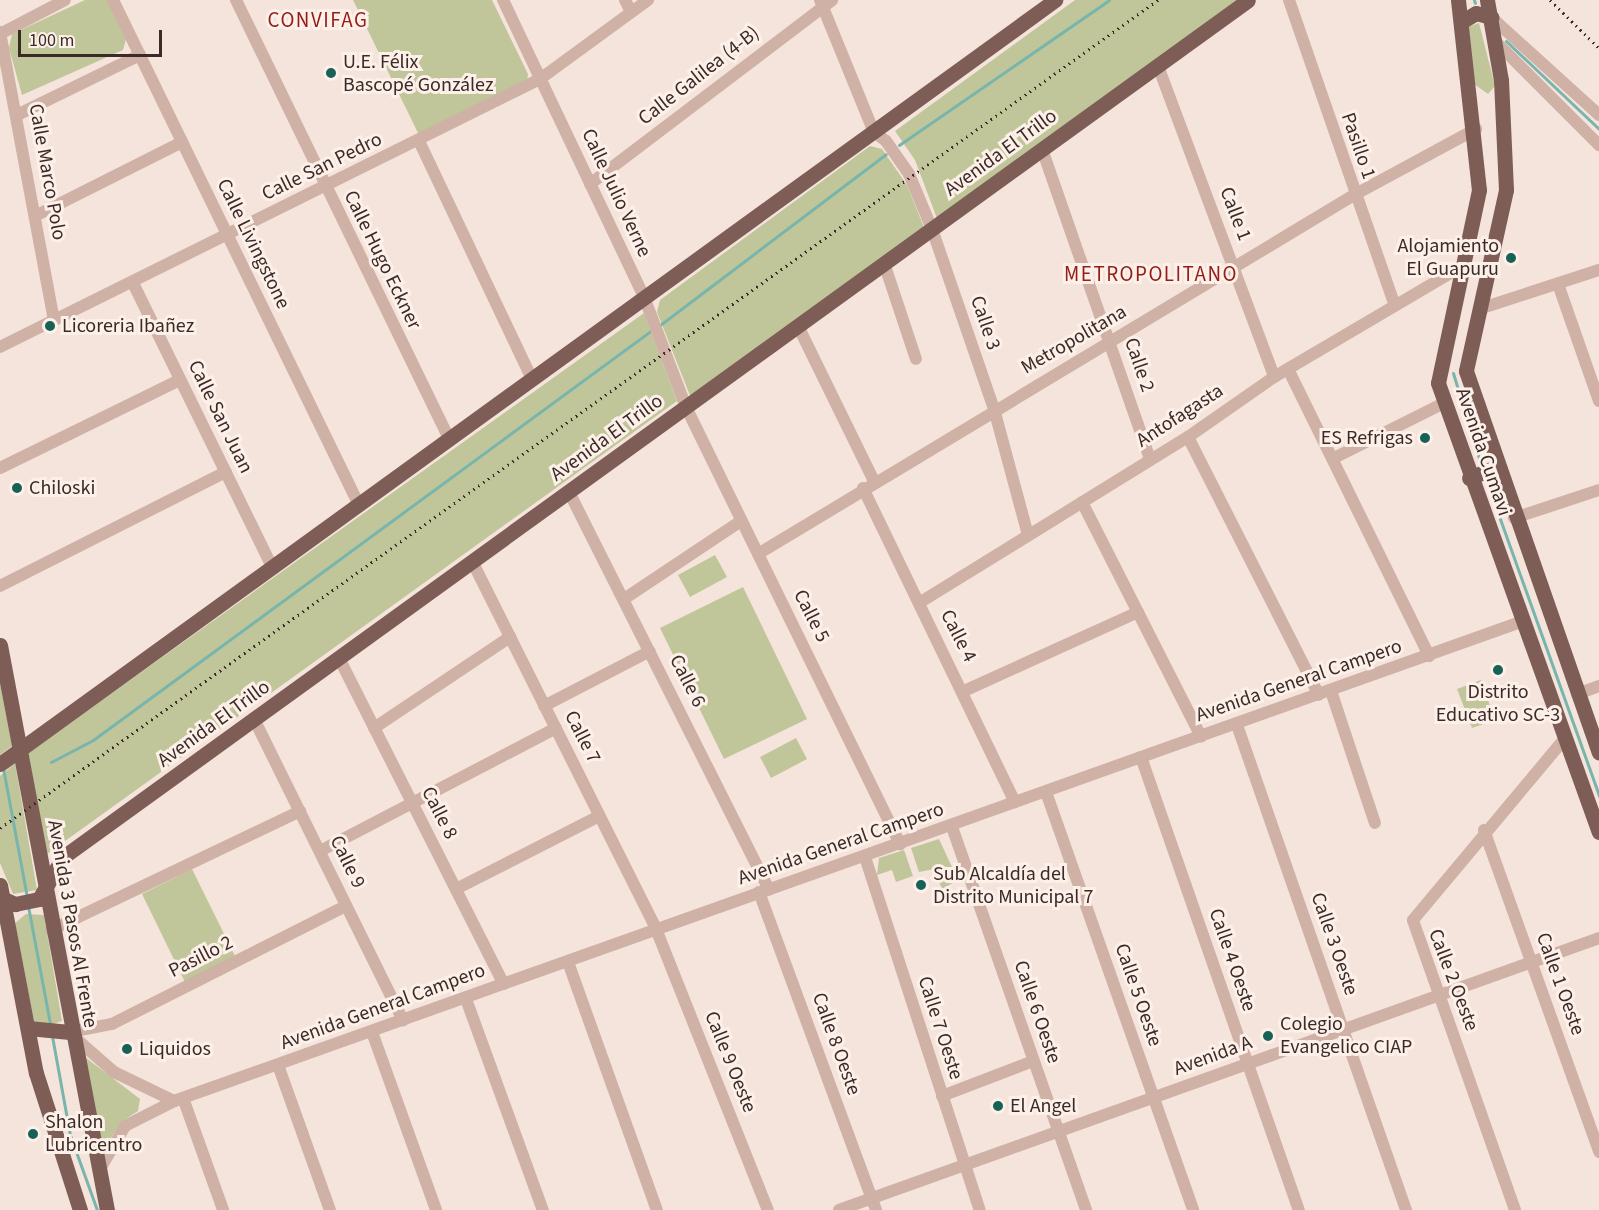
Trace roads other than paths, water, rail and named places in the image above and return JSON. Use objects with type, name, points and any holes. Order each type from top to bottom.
[{"type":"main road","points":[[11,756],[645,300],[1055,0]]},
{"type":"main road","name":"Avenida El Trillo","points":[[42,897],[63,857],[255,722],[472,561],[1248,0]]},
{"type":"main road","name":"Avenida Cumavi","points":[[1458,0],[1476,129],[1478,206],[1443,353],[1442,404],[1473,477],[1521,622],[1565,738],[1595,802],[1599,832]]},
{"type":"main road","name":"Avenida Cumavi","points":[[1487,0],[1496,42],[1507,165],[1503,213],[1466,354],[1466,371],[1494,468],[1599,753]]},
{"type":"main road","points":[[1461,22],[1476,13],[1491,17]]},
{"type":"main road","points":[[1470,89],[1485,101],[1501,93]]},
{"type":"main road","points":[[1478,206],[1491,200],[1503,213]]},
{"type":"main road","points":[[1443,353],[1466,354]]},
{"type":"main road","points":[[1473,477],[1494,468]]},
{"type":"main road","name":"Avenida 3 Pasos Al Frente","points":[[0,645],[14,720],[11,756],[51,930],[59,1033],[107,1210]]},
{"type":"main road","points":[[14,720],[43,733]]},
{"type":"main road","points":[[42,897],[4,896],[28,1028],[53,1134],[80,1210]]},
{"type":"main road","points":[[28,1028],[59,1033]]},
{"type":"street","points":[[0,33],[65,0]]},
{"type":"street","name":"Calle Livingstone","points":[[113,0],[359,505]]},
{"type":"street","name":"Calle Hugo Eckner","points":[[236,0],[449,439]]},
{"type":"street","name":"Calle Julio Verne","points":[[503,0],[645,300],[686,407]]},
{"type":"street","points":[[625,0],[631,12]]},
{"type":"street","name":"Calle San Pedro","points":[[0,347],[540,79],[648,0]]},
{"type":"street","name":"Pasillo 1","points":[[1289,0],[1354,195],[1394,303]]},
{"type":"street","name":"Calle 3","points":[[825,2],[874,132],[909,174],[932,229],[994,409],[1028,535]]},
{"type":"street","name":"Calle Galilea (4-B)","points":[[590,184],[825,2]]},
{"type":"street","points":[[1491,17],[1599,115]]},
{"type":"street","name":"Calle Marco Polo","points":[[0,33],[54,320]]},
{"type":"street","points":[[1496,42],[1599,145]]},
{"type":"street","points":[[17,115],[140,55]]},
{"type":"street","name":"Calle 1","points":[[1158,66],[1274,377]]},
{"type":"street","points":[[1501,93],[1509,74],[1527,75]]},
{"type":"street","points":[[1558,103],[1570,91]]},
{"type":"street","name":"Metropolitana","points":[[758,555],[863,488],[1354,195],[1476,129]]},
{"type":"street","points":[[419,141],[532,380]]},
{"type":"street","points":[[35,216],[182,142]]},
{"type":"street","name":"Calle 2","points":[[1042,150],[1150,459]]},
{"type":"street","points":[[884,263],[916,359]]},
{"type":"street","name":"Antofagasta","points":[[919,603],[1188,437],[1274,377],[1394,303],[1464,265]]},
{"type":"street","points":[[1479,309],[1599,270]]},
{"type":"street","name":"Calle San Juan","points":[[133,283],[273,568]]},
{"type":"street","points":[[1558,284],[1599,401]]},
{"type":"street","points":[[798,326],[874,482]]},
{"type":"street","points":[[1288,369],[1334,458],[1429,656]]},
{"type":"street","points":[[0,468],[180,380]]},
{"type":"street","points":[[1334,458],[1442,404]]},
{"type":"street","name":"Calle 5","points":[[686,407],[900,844]]},
{"type":"street","points":[[1188,437],[1319,695]]},
{"type":"street","points":[[0,586],[226,472]]},
{"type":"street","name":"Calle 4","points":[[863,488],[964,691],[1015,802]]},
{"type":"street","points":[[1514,518],[1599,490]]},
{"type":"street","name":"Calle 6","points":[[569,492],[650,651],[764,891]]},
{"type":"street","points":[[1083,502],[1202,736]]},
{"type":"street","points":[[624,599],[741,521]]},
{"type":"street","name":"Calle 7","points":[[472,561],[656,929]]},
{"type":"street","points":[[964,691],[1138,612]]},
{"type":"street","name":"Avenida General Campero","points":[[98,1176],[103,1157],[125,1126],[178,1099],[764,891],[952,827],[1015,802],[1237,725],[1521,622]]},
{"type":"street","points":[[374,728],[510,637]]},
{"type":"street","points":[[544,706],[650,651]]},
{"type":"street","name":"Calle 8","points":[[340,660],[504,984]]},
{"type":"street","points":[[1577,694],[1599,686]]},
{"type":"street","points":[[1331,691],[1375,823]]},
{"type":"street","name":"Calle 9","points":[[255,722],[403,1020]]},
{"type":"street","name":"Calle 3 Oeste","points":[[1237,725],[1406,1210]]},
{"type":"street","points":[[320,851],[556,728]]},
{"type":"street","name":"Calle 2 Oeste","points":[[1515,1210],[1413,920],[1484,830],[1565,738]]},
{"type":"street","name":"Calle 4 Oeste","points":[[1141,757],[1299,1210]]},
{"type":"street","name":"Calle 5 Oeste","points":[[1046,792],[1193,1210]]},
{"type":"street","points":[[51,930],[300,811]]},
{"type":"street","points":[[456,889],[600,816]]},
{"type":"street","name":"Calle 6 Oeste","points":[[952,827],[1086,1210]]},
{"type":"street","name":"Calle 1 Oeste","points":[[1484,830],[1599,1152]]},
{"type":"street","name":"Calle 7 Oeste","points":[[864,857],[980,1210]]},
{"type":"street","name":"Calle 8 Oeste","points":[[764,891],[874,1204]]},
{"type":"street","name":"Pasillo 2","points":[[59,1033],[112,1024],[346,906]]},
{"type":"street","name":"Calle 9 Oeste","points":[[656,929],[768,1210]]},
{"type":"street","name":"Avenida A","points":[[839,1210],[874,1204],[964,1165],[1599,938]]},
{"type":"street","points":[[568,962],[657,1210]]},
{"type":"street","points":[[465,999],[543,1210]]},
{"type":"street","points":[[372,1032],[436,1210]]},
{"type":"street","points":[[59,1033],[114,1072],[178,1099],[223,1210]]},
{"type":"street","points":[[942,1096],[1033,1061]]},
{"type":"street","points":[[278,1065],[330,1210]]},
{"type":"waterway","points":[[899,145],[1109,0]]},
{"type":"waterway","points":[[1506,41],[1599,129]]},
{"type":"waterway","points":[[660,325],[886,154]]},
{"type":"waterway","points":[[51,762],[93,740],[652,330]]},
{"type":"waterway","points":[[1453,373],[1482,468]]},
{"type":"waterway","points":[[1485,477],[1599,796]]},
{"type":"waterway","points":[[3,768],[27,897]]},
{"type":"waterway","points":[[28,906],[50,1024]]},
{"type":"waterway","points":[[52,1036],[70,1135],[97,1210]]},
{"type":"railway","points":[[0,828],[1158,0]]},
{"type":"railway","points":[[1550,0],[1599,48]]},
{"type":"place","name":"U.E. Félix Bascopé González","points":[[331,73]]},
{"type":"place","name":"Alojamiento El Guapuru","points":[[1511,258]]},
{"type":"place","name":"Licoreria Ibañez","points":[[50,326]]},
{"type":"place","name":"ES Refrigas","points":[[1425,438]]},
{"type":"place","name":"Chiloski","points":[[17,488]]},
{"type":"place","name":"Distrito Educativo SC-3","points":[[1498,670]]},
{"type":"place","name":"Sub Alcaldía del Distrito Municipal 7","points":[[921,885]]},
{"type":"place","name":"Colegio Evangelico CIAP","points":[[1268,1036]]},
{"type":"place","name":"Liquidos","points":[[127,1049]]},
{"type":"place","name":"El Angel","points":[[998,1106]]},
{"type":"place","name":"Shalon Lubricentro","points":[[33,1134]]},
{"type":"district","name":"CONVIFAG","points":[[318,20]]},
{"type":"district","name":"METROPOLITANO","points":[[1151,274]]}]
